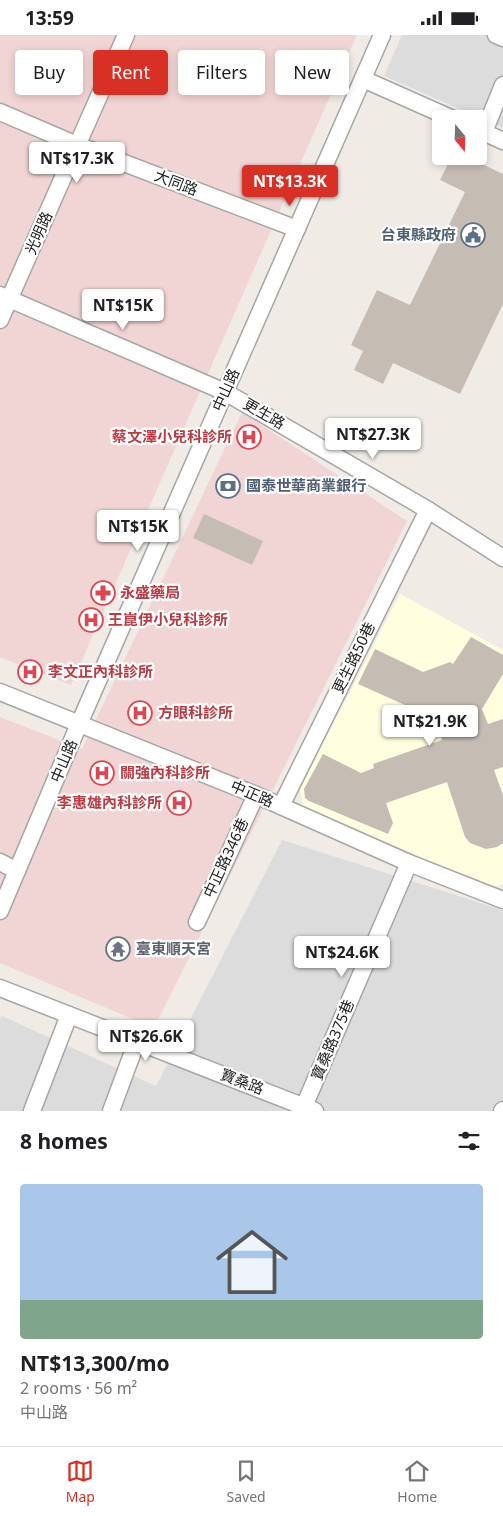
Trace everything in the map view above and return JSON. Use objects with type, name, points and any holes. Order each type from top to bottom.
[{"type":"street","name":"光明路","points":[[0,321],[5,297],[78,145],[126,35]]},
{"type":"street","name":"中山路","points":[[0,911],[79,724],[382,35]]},
{"type":"street","points":[[496,35],[503,37]]},
{"type":"street","points":[[363,79],[433,110]]},
{"type":"street","points":[[488,116],[503,85]]},
{"type":"street","name":"大同路","points":[[0,112],[78,145],[298,229]]},
{"type":"street","points":[[488,134],[503,141]]},
{"type":"street","name":"更生路","points":[[5,297],[225,392],[428,510],[503,558]]},
{"type":"street","name":"更生路50巷","points":[[280,806],[428,510]]},
{"type":"street","name":"中正路","points":[[0,692],[256,795],[409,863],[503,900]]},
{"type":"street","name":"中正路346巷","points":[[197,922],[256,795]]},
{"type":"street","points":[[0,862],[17,871]]},
{"type":"street","name":"寶桑路375巷","points":[[307,1109],[409,863]]},
{"type":"street","name":"寶桑路","points":[[0,988],[307,1109]]},
{"type":"street","points":[[32,1111],[69,1015]]},
{"type":"street","points":[[111,1111],[137,1041]]},
{"type":"shaded area","points":[[0,35],[357,35],[349,53],[349,50],[275,50],[275,95],[331,95],[71,685],[0,657]]},
{"type":"shaded area","points":[[402,35],[503,35],[503,128],[488,121],[488,110],[462,110],[384,76]]},
{"type":"shaded area","points":[[242,412],[407,521],[154,1028],[0,963],[0,717],[82,749]]},
{"type":"shaded area","points":[[400,594],[503,650],[503,884],[497,886],[488,885],[303,807],[300,789]]},
{"type":"shaded area","points":[[282,840],[503,910],[503,1111],[0,1111],[0,1019],[2,1016],[156,1086]]},
{"type":"building","name":"台東縣政府","points":[[448,165],[484,165],[503,174],[503,304],[460,394],[393,363],[383,384],[354,370],[363,351],[351,345],[377,290],[410,305],[465,192],[440,180]]},
{"type":"building","points":[[204,514],[263,541],[252,565],[193,538]]},
{"type":"building","points":[[471,637],[503,655],[503,674],[482,709],[488,724],[503,719],[503,767],[494,770],[503,795],[503,843],[497,847],[486,849],[470,843],[465,837],[447,782],[386,803],[393,823],[388,834],[305,798],[304,789],[323,754],[361,773],[374,768],[373,764],[442,740],[434,718],[358,684],[375,649],[423,672],[450,662],[453,664]]},
{"type":"place","name":"台東縣政府","points":[[473,235]]},
{"type":"place","name":"蔡文澤小兒科診所","points":[[249,437]]},
{"type":"place","name":"國泰世華商業銀行","points":[[228,486]]},
{"type":"place","name":"永盛藥局","points":[[103,593]]},
{"type":"place","name":"王崑伊小兒科診所","points":[[91,620]]},
{"type":"place","name":"李文正內科診所","points":[[30,672]]},
{"type":"place","name":"方眼科診所","points":[[140,713]]},
{"type":"place","name":"關強內科診所","points":[[102,773]]},
{"type":"place","name":"李惠雄內科診所","points":[[179,803]]},
{"type":"place","name":"臺東順天宮","points":[[118,949]]}]
